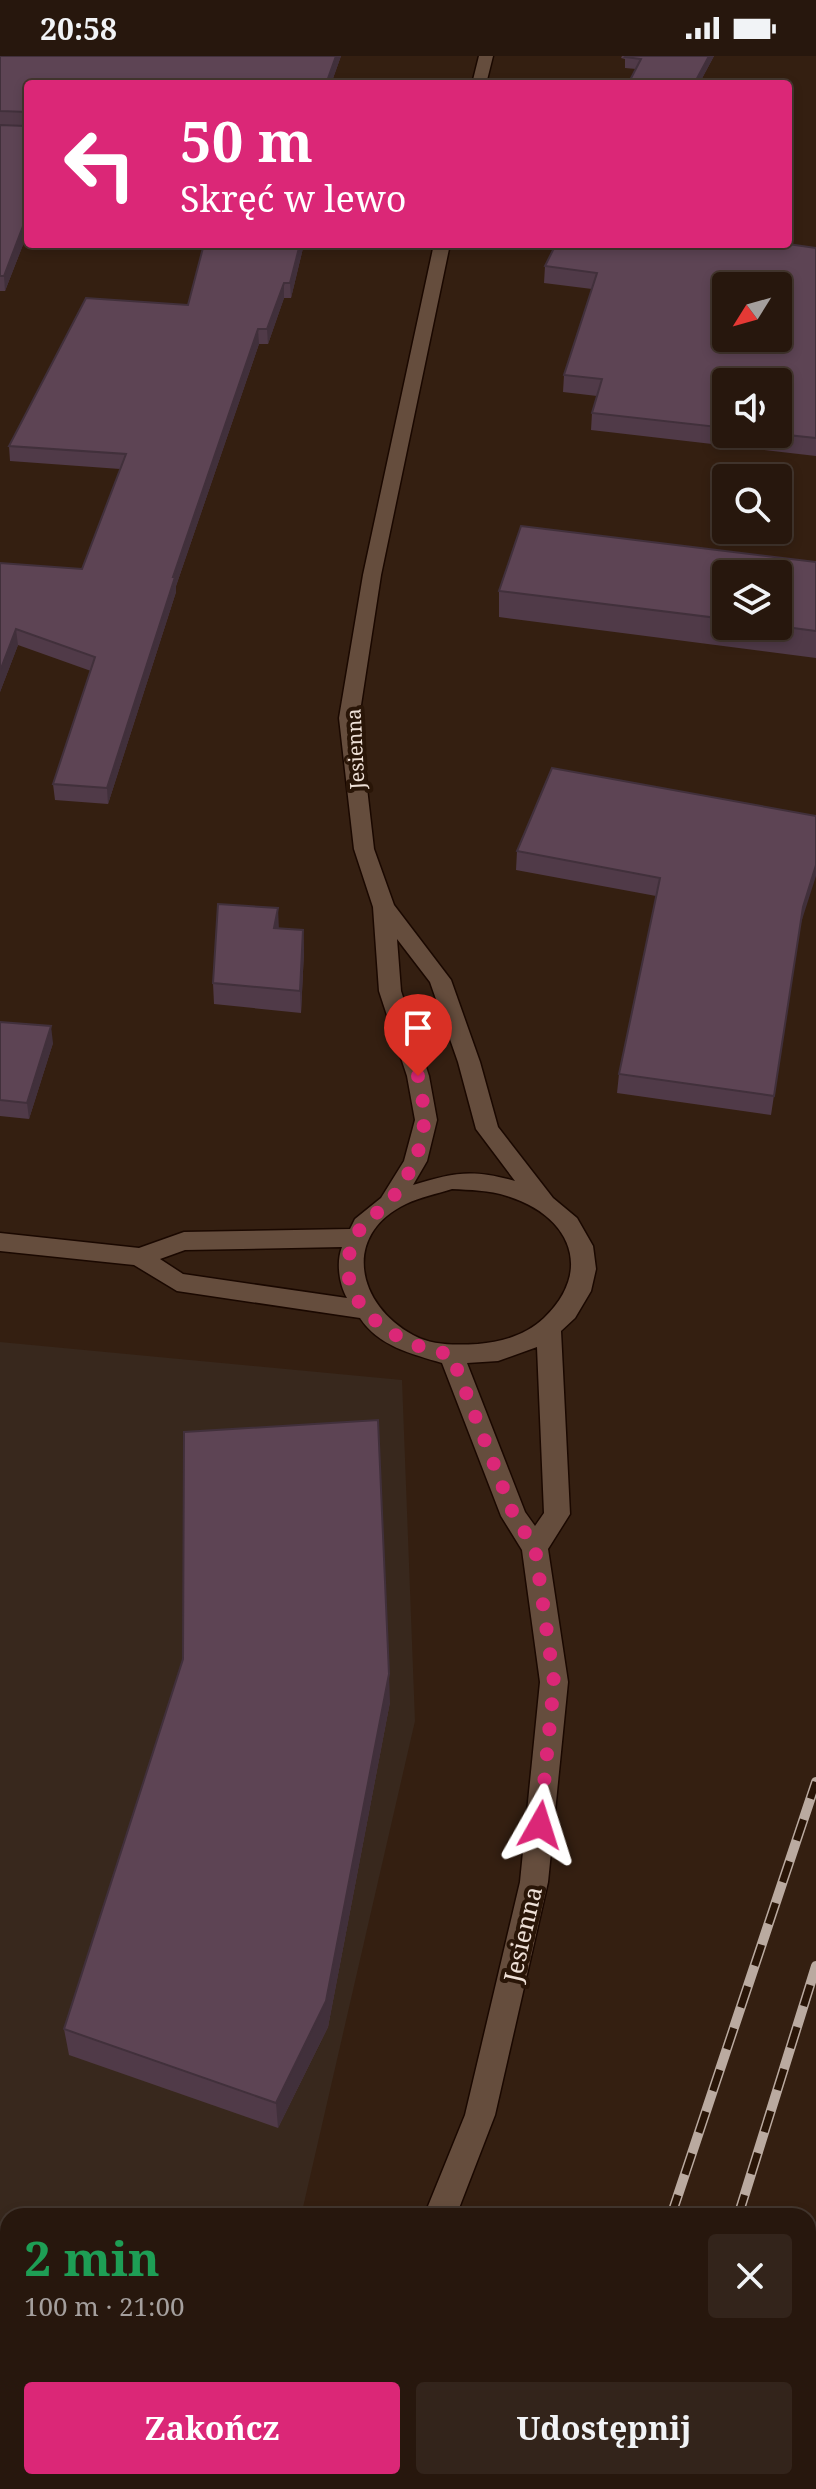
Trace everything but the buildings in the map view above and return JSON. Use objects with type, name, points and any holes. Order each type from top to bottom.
[{"type":"street","points":[[480,80],[486,56]]},
{"type":"street","name":"Jesienna","points":[[393,1198],[415,1161],[426,1120],[418,1076],[390,991],[384,907],[364,849],[349,718],[372,575],[441,248]]},
{"type":"street","points":[[384,907],[440,980],[469,1062],[487,1129],[547,1205],[569,1226],[582,1250],[584,1276],[576,1302],[549,1330],[530,1342],[497,1353],[451,1354],[406,1342],[382,1327],[363,1309],[351,1287],[349,1262],[355,1238],[370,1216],[393,1198],[431,1184],[487,1181],[519,1190],[547,1205]]},
{"type":"street","points":[[0,1242],[140,1257],[184,1241],[355,1238]]},
{"type":"street","points":[[140,1257],[177,1282],[363,1309]]},
{"type":"street","points":[[535,1548],[557,1514],[549,1330]]},
{"type":"street","name":"Jesienna","points":[[443,2208],[480,2115],[534,1882],[554,1682],[535,1548],[514,1516],[451,1354]]},
{"type":"shaded area","points":[[0,1342],[402,1380],[415,1721],[303,2208],[0,2208]]},
{"type":"railway","points":[[674,2208],[816,1782]]},
{"type":"railway","points":[[740,2208],[816,1966]]},
{"type":"route","points":[[418,1076],[426,1120],[415,1161],[393,1198],[370,1216],[355,1238],[349,1262],[351,1287],[363,1309],[382,1327],[406,1342],[451,1354],[514,1516],[535,1548],[554,1682],[540,1825]]}]
